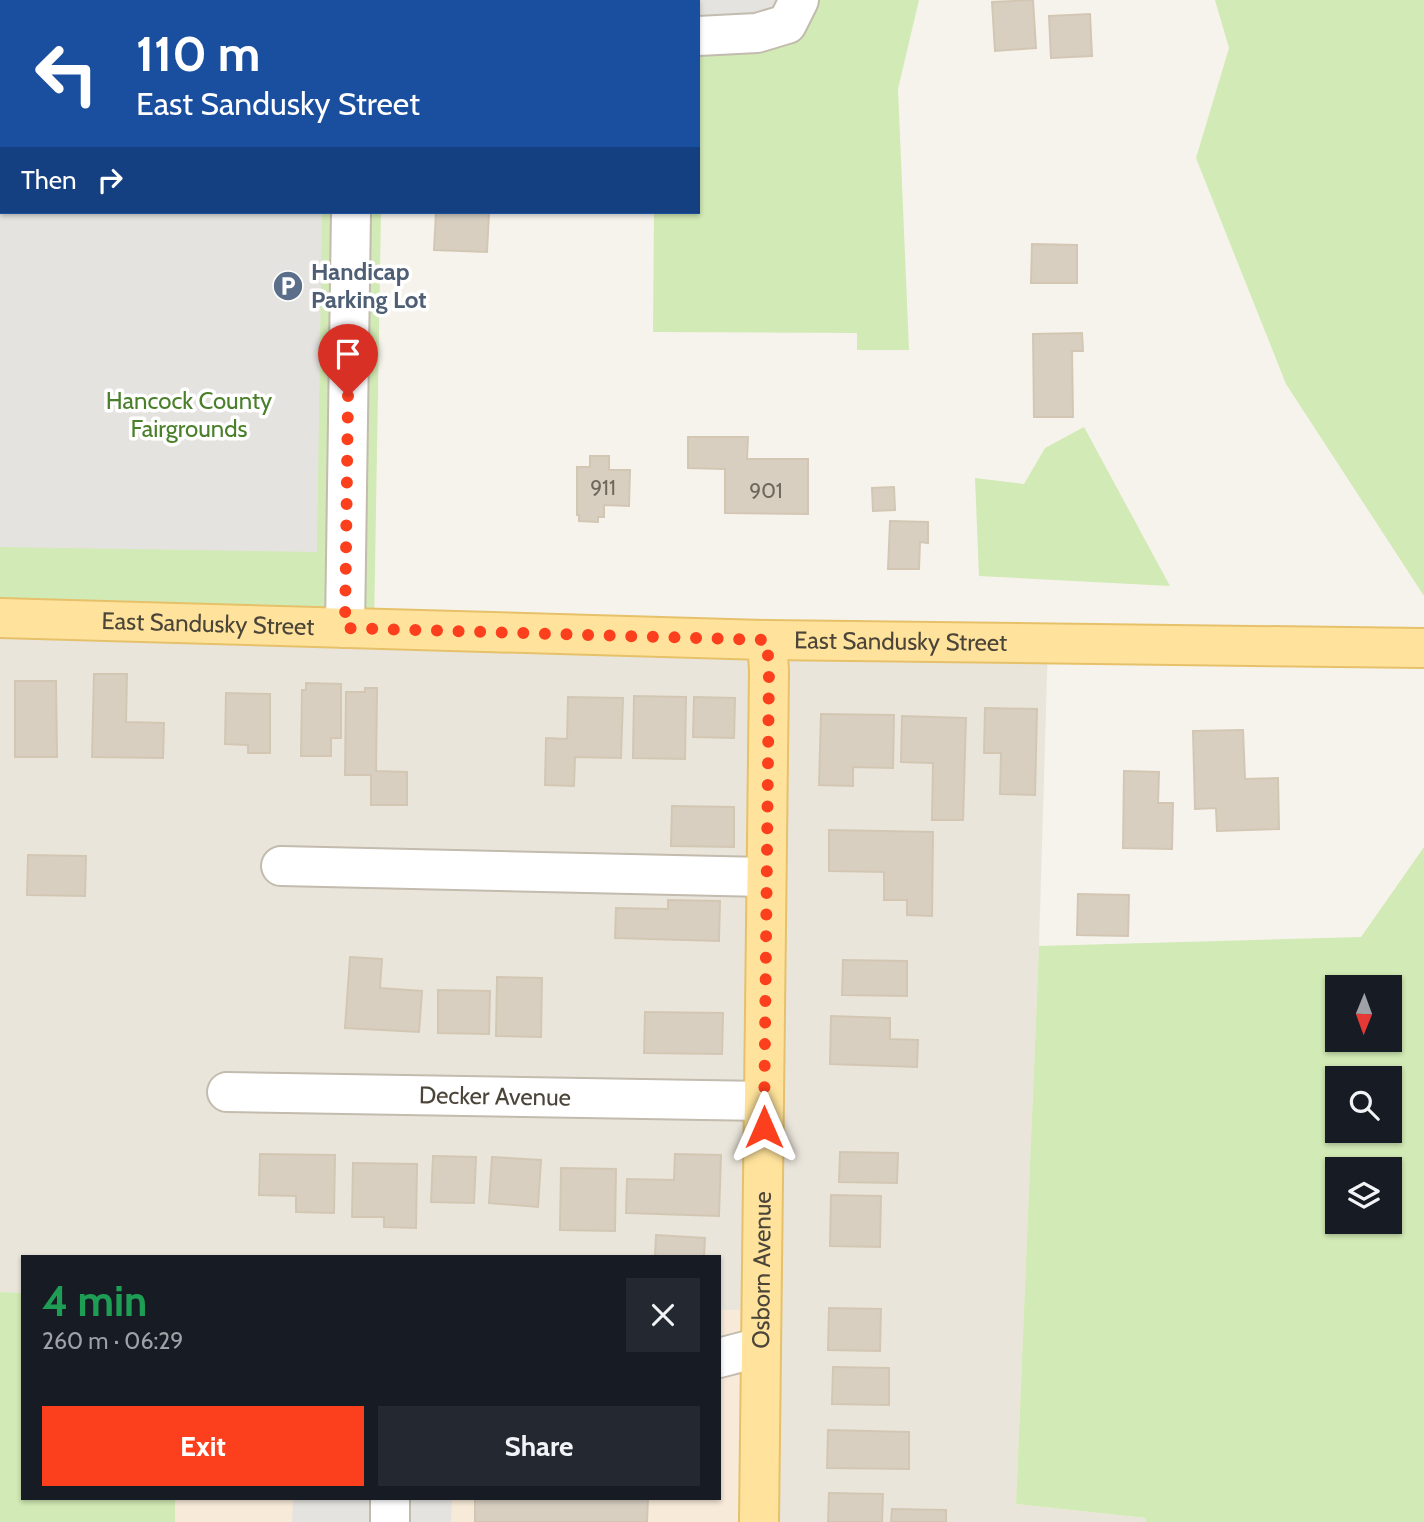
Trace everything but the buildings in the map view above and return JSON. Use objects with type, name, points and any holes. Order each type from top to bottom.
[{"type":"main road","name":"East Sandusky Street","points":[[0,618],[767,640],[1424,648]]},
{"type":"main road","name":"Osborn Avenue","points":[[759,1522],[769,671],[767,640]]},
{"type":"street","points":[[700,36],[757,33],[787,24],[799,0]]},
{"type":"street","points":[[345,628],[351,214]]},
{"type":"street","points":[[281,866],[766,877]]},
{"type":"street","name":"Decker Avenue","points":[[227,1092],[764,1101]]},
{"type":"street","points":[[721,1357],[761,1347]]},
{"type":"street","points":[[390,1500],[390,1522]]},
{"type":"shaded area","points":[[700,0],[799,0],[700,35]]},
{"type":"shaded area","name":"Hancock County Fairgrounds","points":[[0,214],[322,214],[317,552],[0,547]]},
{"type":"shaded area","points":[[0,618],[1048,643],[1039,946],[1016,1504],[1146,1518],[1146,1522],[759,1522],[761,1311],[721,1310],[721,1255],[21,1255],[21,1293],[0,1292]]},
{"type":"shaded area","points":[[721,1310],[762,1311],[759,1522],[175,1522],[175,1500],[721,1500]]},
{"type":"shaded area","points":[[293,1500],[452,1500],[451,1522],[292,1522]]},
{"type":"green space","name":"Hancock County Fairgrounds","points":[[700,0],[919,0],[898,89],[909,350],[857,350],[857,333],[653,332],[654,214],[700,214]]},
{"type":"green space","points":[[1215,0],[1424,0],[1424,596],[1286,384],[1196,158],[1229,48]]},
{"type":"green space","name":"Hancock County Fairgrounds","points":[[0,214],[381,214],[374,629],[0,619]]},
{"type":"green space","points":[[1084,427],[1170,586],[979,576],[975,478],[1024,484],[1045,448]]},
{"type":"green space","points":[[1424,847],[1424,1522],[1146,1522],[1146,1518],[1016,1504],[1039,946],[1361,937]]},
{"type":"green space","points":[[0,1292],[21,1293],[21,1500],[175,1500],[175,1522],[0,1522]]},
{"type":"place","name":"Handicap Parking Lot","points":[[288,286]]},
{"type":"route","points":[[348,396],[345,628],[767,640],[769,671],[764,1127]]}]
